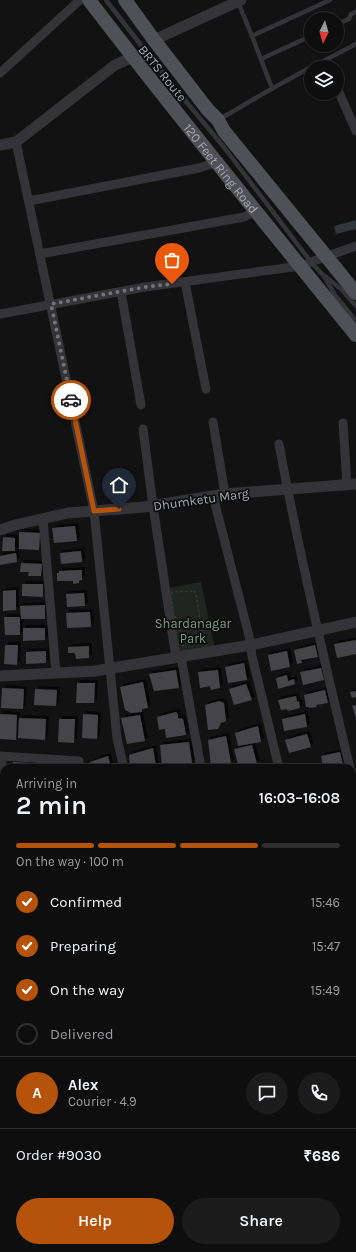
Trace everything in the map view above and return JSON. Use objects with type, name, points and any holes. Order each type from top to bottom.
[{"type":"main road","name":"120 Feet Ring Road","points":[[89,0],[256,211],[306,264],[356,335]]},
{"type":"main road","name":"120 Feet Ring Road","points":[[125,0],[208,110],[218,120],[224,130],[356,293]]},
{"type":"street","points":[[0,73],[80,0]]},
{"type":"street","points":[[154,40],[240,1]]},
{"type":"street","points":[[0,145],[16,142],[115,65],[133,57]]},
{"type":"street","points":[[342,100],[356,131]]},
{"type":"street","points":[[16,142],[30,201],[94,511],[117,738],[123,764]]},
{"type":"street","points":[[30,201],[199,168],[217,162]]},
{"type":"street","points":[[40,254],[244,217],[256,211]]},
{"type":"street","points":[[0,314],[121,292],[293,267],[306,264],[356,246]]},
{"type":"street","points":[[185,282],[206,389]]},
{"type":"street","points":[[121,292],[141,405]]},
{"type":"street","points":[[213,422],[225,494]]},
{"type":"street","points":[[343,423],[351,485]]},
{"type":"street","points":[[143,429],[153,506],[200,764]]},
{"type":"street","points":[[279,444],[317,630],[349,764]]},
{"type":"street","name":"Dhumketu Marg","points":[[0,530],[15,525],[68,513],[153,506],[225,494],[351,485]]},
{"type":"street","points":[[213,496],[251,645],[252,656],[278,764]]},
{"type":"street","points":[[44,519],[56,673]]},
{"type":"street","points":[[0,676],[110,669],[180,655],[251,645],[356,622]]},
{"type":"street","points":[[1,756],[58,764],[79,761]]},
{"type":"lane","name":"BRTS Route","points":[[106,0],[164,75],[223,146],[306,264],[324,276]]},
{"type":"lane","points":[[252,36],[330,0]]},
{"type":"lane","points":[[240,1],[272,88]]},
{"type":"lane","points":[[344,21],[349,19],[351,14],[356,12]]},
{"type":"lane","points":[[261,59],[304,39]]},
{"type":"lane","points":[[325,60],[356,44]]},
{"type":"lane","points":[[218,120],[304,71]]},
{"type":"lane","points":[[324,276],[342,289],[356,306]]},
{"type":"lane","points":[[324,276],[335,295],[356,321]]},
{"type":"path","points":[[194,591],[196,593],[201,627],[206,646],[205,648],[180,655],[178,620],[174,615],[172,592],[194,591]]},
{"type":"green space","name":"Shardanagar Park","points":[[201,582],[215,649],[180,655],[168,588]]},
{"type":"shaded area","points":[[356,220],[356,229],[336,234],[334,226]]},
{"type":"building","points":[[75,526],[77,541],[54,543],[52,528]]},
{"type":"building","points":[[19,532],[40,533],[39,550],[19,549]]},
{"type":"building","points":[[3,537],[15,538],[15,551],[2,551]]},
{"type":"building","points":[[81,551],[82,562],[61,564],[60,553]]},
{"type":"building","points":[[16,553],[17,562],[0,565],[0,556]]},
{"type":"building","points":[[21,563],[42,564],[41,576],[28,576],[29,572],[20,572]]},
{"type":"building","points":[[82,570],[82,580],[79,581],[79,583],[73,584],[73,581],[57,581],[57,573],[59,573],[59,571]]},
{"type":"building","points":[[22,584],[43,584],[43,597],[22,596]]},
{"type":"building","points":[[16,590],[16,610],[3,611],[3,591]]},
{"type":"building","points":[[84,593],[85,606],[67,607],[66,594]]},
{"type":"building","points":[[45,605],[45,619],[21,619],[20,606]]},
{"type":"building","points":[[90,612],[91,627],[67,628],[66,613]]},
{"type":"building","points":[[4,617],[20,617],[20,635],[5,635]]},
{"type":"building","points":[[23,628],[45,628],[45,640],[23,641]]},
{"type":"building","points":[[356,640],[356,654],[337,658],[334,644]]},
{"type":"building","points":[[5,645],[18,645],[17,665],[4,664]]},
{"type":"building","points":[[315,645],[318,657],[301,660],[302,663],[297,664],[294,650]]},
{"type":"building","points":[[89,646],[89,658],[76,659],[75,653],[68,653],[68,647]]},
{"type":"building","points":[[46,651],[46,663],[26,664],[26,652]]},
{"type":"building","points":[[287,651],[290,667],[271,671],[268,655]]},
{"type":"building","points":[[244,663],[247,680],[228,683],[225,667]]},
{"type":"building","points":[[321,668],[324,680],[303,685],[300,672]]},
{"type":"building","points":[[176,670],[179,688],[154,691],[149,674]]},
{"type":"building","points":[[218,670],[220,688],[211,690],[210,686],[200,688],[198,672]]},
{"type":"building","points":[[287,675],[288,681],[294,679],[295,684],[278,689],[276,678]]},
{"type":"building","points":[[143,682],[148,708],[142,709],[142,712],[131,713],[125,710],[120,687]]},
{"type":"building","points":[[77,683],[95,683],[94,703],[76,703]]},
{"type":"building","points":[[246,684],[252,700],[234,705],[229,689]]},
{"type":"building","points":[[2,688],[24,689],[23,709],[1,708]]},
{"type":"building","points":[[35,689],[57,690],[56,706],[34,705]]},
{"type":"building","points":[[325,690],[328,703],[316,705],[317,707],[306,707],[304,695]]},
{"type":"building","points":[[356,691],[356,697],[352,698],[350,692]]},
{"type":"building","points":[[296,696],[297,702],[299,701],[300,708],[288,711],[287,709],[281,710],[278,700]]},
{"type":"building","points":[[219,701],[224,703],[226,721],[221,723],[218,729],[208,730],[205,705]]},
{"type":"building","points":[[356,705],[356,718],[352,706]]},
{"type":"building","points":[[176,712],[178,714],[178,718],[183,719],[186,735],[166,738],[165,729],[159,730],[157,717]]},
{"type":"building","points":[[0,714],[17,715],[16,740],[0,739]]},
{"type":"building","points":[[83,714],[98,715],[97,739],[82,738]]},
{"type":"building","points":[[305,714],[307,727],[284,731],[282,719]]},
{"type":"building","points":[[140,715],[145,741],[127,744],[121,718]]},
{"type":"building","points":[[19,718],[46,719],[45,740],[18,738]]},
{"type":"building","points":[[59,719],[75,719],[74,743],[58,742]]},
{"type":"building","points":[[258,726],[261,742],[238,746],[235,733]]},
{"type":"building","points":[[307,734],[311,747],[289,753],[285,740]]},
{"type":"building","points":[[226,736],[231,763],[211,764],[208,740]]},
{"type":"building","points":[[189,742],[192,763],[162,764],[160,745]]},
{"type":"building","points":[[252,745],[257,764],[238,764],[234,749]]},
{"type":"building","points":[[153,748],[156,764],[130,764],[129,755]]},
{"type":"building","points":[[340,752],[343,764],[322,764],[321,756]]},
{"type":"building","points":[[108,756],[110,764],[91,764],[90,762]]},
{"type":"building","points":[[13,762],[30,763],[30,764],[13,764]]},
{"type":"way so far","points":[[71,400],[51,304],[145,287],[172,284]]},
{"type":"route","points":[[71,400],[94,511],[119,509]]}]
